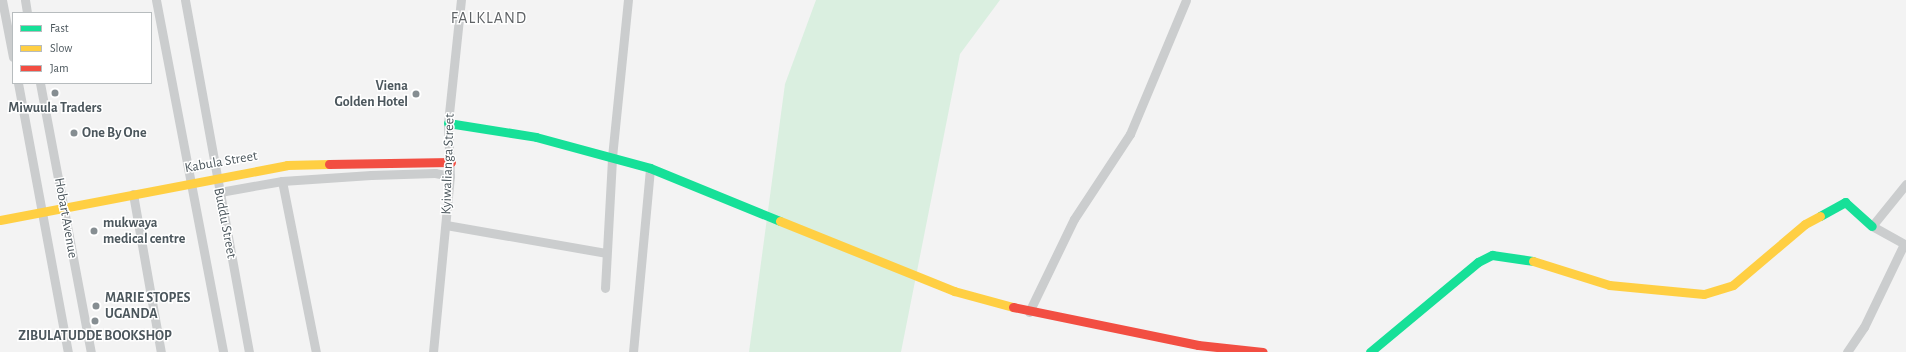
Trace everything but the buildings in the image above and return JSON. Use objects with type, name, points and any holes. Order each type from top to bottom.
[{"type":"street","points":[[2,0],[12,52]]},
{"type":"street","points":[[24,0],[27,12]]},
{"type":"street","points":[[156,0],[223,352]]},
{"type":"street","name":"Buddu Street","points":[[185,0],[249,352]]},
{"type":"street","name":"Kyiwalianga Street","points":[[433,352],[451,162],[448,123],[461,0]]},
{"type":"street","points":[[605,288],[612,157],[628,0]]},
{"type":"street","points":[[1029,312],[1074,219],[1130,134],[1186,0]]},
{"type":"street","name":"Hobart Avenue","points":[[18,84],[68,352]]},
{"type":"street","name":"Hobart Avenue","points":[[40,84],[91,352]]},
{"type":"street","points":[[448,123],[536,137],[650,168],[954,292],[1029,312],[1198,345],[1263,352]]},
{"type":"street","name":"Kabula Street","points":[[0,220],[217,177],[302,163],[451,162]]},
{"type":"street","points":[[633,352],[650,168]]},
{"type":"street","points":[[220,192],[282,181],[378,175],[450,176]]},
{"type":"street","points":[[282,181],[316,352]]},
{"type":"street","points":[[1872,226],[1906,184]]},
{"type":"street","points":[[133,194],[161,352]]},
{"type":"street","points":[[1370,352],[1478,262],[1492,255],[1520,257],[1609,285],[1704,294],[1733,285],[1805,224],[1845,202],[1872,226],[1905,244],[1849,352]]},
{"type":"street","points":[[446,225],[606,253]]},
{"type":"green space","points":[[816,0],[1000,0],[960,54],[901,352],[749,352],[785,84]]},
{"type":"traffic: fast","points":[[448,123],[536,137],[650,168],[780,221]]},
{"type":"traffic: fast","points":[[1820,216],[1845,202],[1872,226]]},
{"type":"traffic: fast","points":[[1370,352],[1478,262],[1492,255],[1533,261]]},
{"type":"traffic: slow","points":[[0,220],[287,165],[329,164]]},
{"type":"traffic: slow","points":[[1533,261],[1609,285],[1704,294],[1733,285],[1805,224],[1820,216]]},
{"type":"traffic: slow","points":[[780,221],[954,291],[1013,307]]},
{"type":"traffic: jam","points":[[329,164],[451,162]]},
{"type":"traffic: jam","points":[[1013,307],[1198,345],[1263,352]]},
{"type":"place","name":"Miwuula Traders","points":[[55,93]]},
{"type":"place","name":"Viena Golden Hotel","points":[[416,94]]},
{"type":"place","name":"One By One","points":[[74,133]]},
{"type":"place","name":"mukwaya medical centre","points":[[94,231]]},
{"type":"place","name":"MARIE STOPES UGANDA","points":[[96,306]]},
{"type":"place","name":"ZIBULATUDDE BOOKSHOP","points":[[95,321]]},
{"type":"district","name":"FALKLAND","points":[[489,18]]}]
